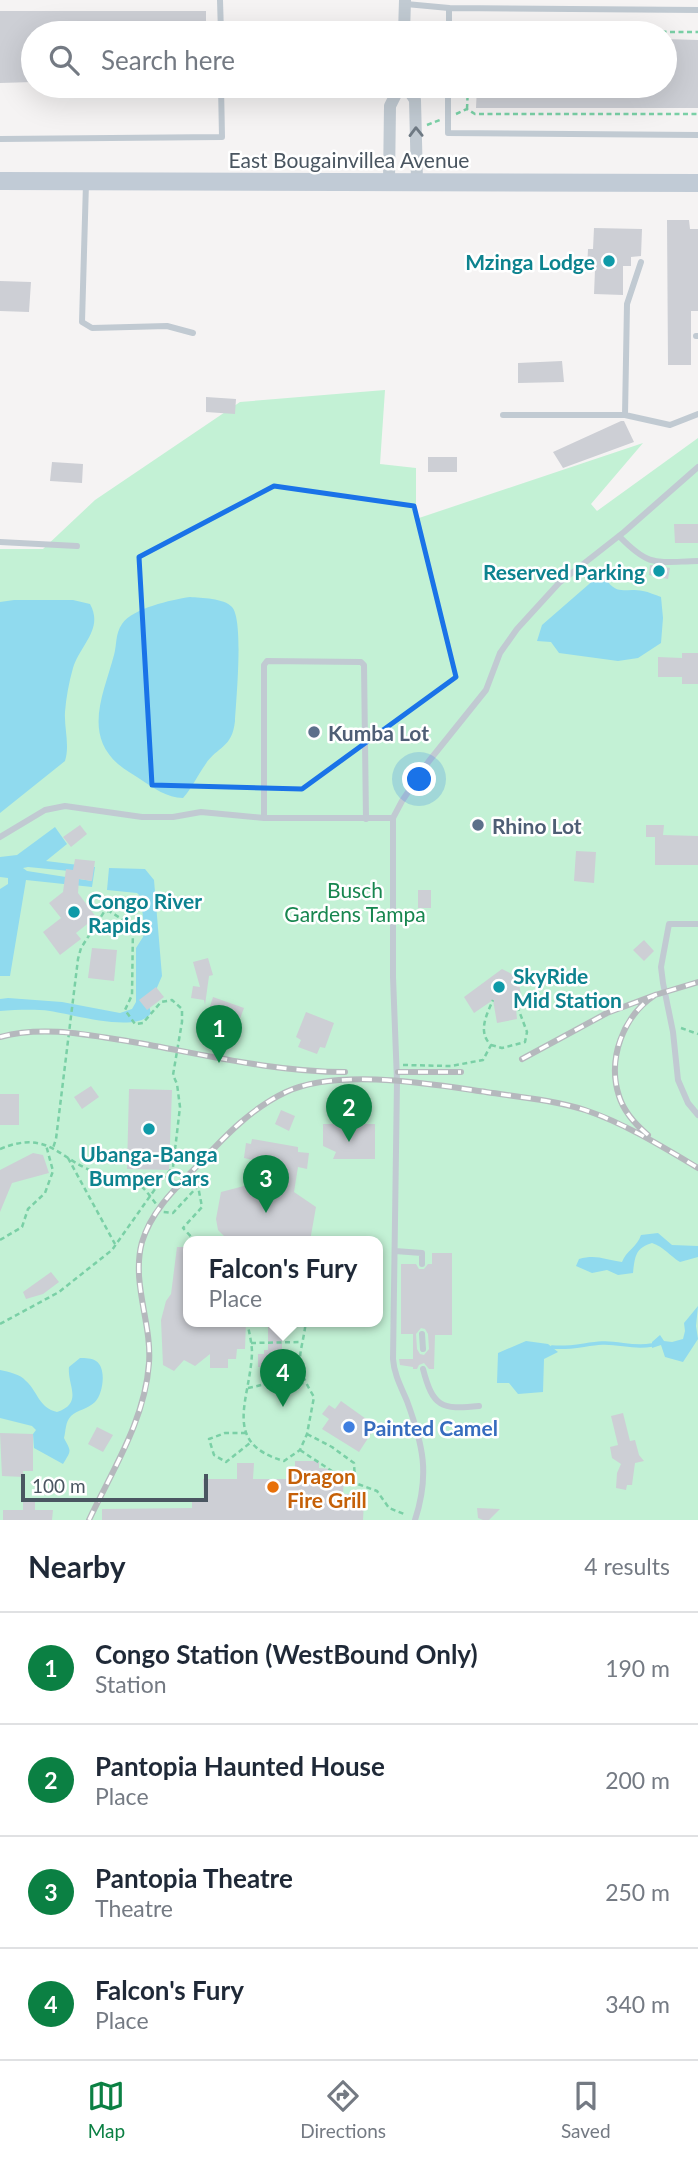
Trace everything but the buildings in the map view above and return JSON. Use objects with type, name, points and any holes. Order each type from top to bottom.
[{"type":"street","points":[[404,21],[405,2]]},
{"type":"street","points":[[389,181],[390,106],[394,98]]},
{"type":"street","points":[[414,98],[417,181]]},
{"type":"street","name":"East Bougainvillea Avenue","points":[[0,181],[698,183]]},
{"type":"lane","points":[[220,0],[221,21]]},
{"type":"lane","points":[[405,2],[449,8],[698,10]]},
{"type":"lane","points":[[449,8],[449,21]]},
{"type":"lane","points":[[0,139],[222,137],[221,98]]},
{"type":"lane","points":[[448,98],[448,133],[698,135]]},
{"type":"lane","points":[[86,181],[82,322],[92,328],[167,326],[193,333]]},
{"type":"lane","points":[[625,415],[627,304],[642,262]]},
{"type":"lane","points":[[503,415],[625,415],[670,425],[698,414]]},
{"type":"lane","points":[[415,1520],[425,1471],[412,1417],[393,1366],[397,1066],[393,976],[393,818],[429,761],[486,690],[500,653],[517,629],[559,583],[619,536],[698,467]]},
{"type":"lane","points":[[619,536],[647,560],[659,563],[698,561]]},
{"type":"lane","points":[[0,542],[77,546]]},
{"type":"lane","points":[[264,818],[264,665],[267,661],[287,661],[361,662],[364,665],[366,819]]},
{"type":"lane","points":[[0,836],[46,810],[65,806],[142,817],[173,817],[201,812],[264,818],[393,818]]},
{"type":"lane","points":[[698,924],[669,924],[661,967],[673,1032],[678,1080],[688,1102],[698,1115]]},
{"type":"lane","points":[[395,1251],[422,1253],[422,1264]]},
{"type":"lane","points":[[422,1334],[423,1349]]},
{"type":"lane","points":[[423,1369],[436,1403],[452,1409],[479,1406]]},
{"type":"path","points":[[677,32],[698,32]]},
{"type":"path","points":[[467,110],[468,98]]},
{"type":"path","points":[[425,126],[467,110],[475,114],[698,114]]},
{"type":"path","points":[[424,156],[426,161],[449,169]]},
{"type":"path","points":[[0,1324],[79,1278],[115,1245],[173,1167],[180,1107],[173,1075],[183,1022],[182,1009],[172,1000],[162,1002],[143,1023],[135,1024],[125,1010],[132,995],[133,926],[109,911],[104,912],[81,947],[53,1148]]},
{"type":"path","points":[[493,1000],[484,1026],[486,1040],[491,1045],[502,1048],[525,1042],[527,1032],[518,1008]]},
{"type":"path","points":[[397,1066],[451,1066],[483,1060],[491,1045]]},
{"type":"path","points":[[0,1149],[16,1143],[46,1145],[83,1167],[101,1174],[134,1180],[163,1212],[173,1213],[198,1186],[202,1207],[183,1228],[190,1236]]},
{"type":"path","points":[[0,1240],[22,1227],[28,1209],[45,1193],[53,1171],[46,1145]]},
{"type":"path","points":[[66,1155],[115,1245]]},
{"type":"path","points":[[248,1327],[251,1343],[244,1416],[246,1433],[257,1450],[284,1461],[300,1450],[307,1434],[314,1397],[299,1367],[305,1327]]},
{"type":"path","points":[[251,1343],[302,1342]]},
{"type":"path","points":[[248,1388],[266,1384],[306,1383]]},
{"type":"path","points":[[246,1433],[225,1433],[209,1439],[214,1455],[226,1462],[250,1443]]},
{"type":"path","points":[[307,1434],[354,1463],[355,1482]]},
{"type":"path","points":[[300,1450],[335,1474],[377,1491],[389,1508],[404,1514]]},
{"type":"highlighted area","points":[[274,486],[414,506],[456,677],[302,789],[152,785],[139,557]]},
{"type":"green space","name":"Busch Gardens Tampa","points":[[385,390],[380,464],[416,468],[416,519],[643,443],[591,504],[597,511],[698,438],[698,1520],[0,1520],[0,549],[43,549],[95,500],[240,402]]},
{"type":"water","points":[[596,578],[605,578],[618,589],[643,591],[661,597],[661,643],[638,658],[618,661],[559,653],[551,642],[537,641],[542,625]]},
{"type":"water","points":[[190,597],[218,600],[232,607],[238,627],[238,661],[235,721],[231,737],[202,769],[183,798],[161,792],[118,764],[107,752],[101,739],[99,712],[122,624],[143,609]]},
{"type":"water","points":[[73,600],[90,604],[94,621],[93,629],[76,660],[69,684],[65,712],[65,761],[0,813],[0,602]]},
{"type":"water","points":[[55,827],[67,844],[46,861],[95,867],[92,887],[26,880],[10,976],[0,976],[0,889],[8,884],[8,878],[0,877],[0,857],[17,855]],"holes":[[[23,868],[80,872],[92,881],[27,871]]]},
{"type":"water","points":[[109,868],[145,869],[154,880],[162,976],[149,1006],[151,1013],[144,1019],[119,1022],[44,1010],[0,1011],[0,999],[8,998],[62,1002],[120,1013],[132,1009],[136,1002],[136,948],[143,937],[144,928],[141,897],[137,893],[107,890]]},
{"type":"water","points":[[658,1233],[672,1245],[698,1246],[698,1257],[680,1262],[652,1243],[637,1254],[633,1273],[618,1275],[607,1270],[592,1273],[576,1266],[579,1259],[591,1257],[622,1262],[641,1235]]},
{"type":"water","points":[[698,1306],[698,1339],[683,1362],[665,1357],[661,1345],[652,1348],[652,1342],[660,1335],[664,1341],[683,1339],[684,1323]]},
{"type":"water","points":[[526,1341],[548,1344],[558,1352],[544,1359],[543,1392],[518,1394],[509,1383],[497,1383],[498,1353]]},
{"type":"water","points":[[80,1358],[93,1359],[99,1364],[103,1375],[102,1387],[95,1402],[73,1414],[68,1421],[64,1438],[70,1451],[63,1464],[34,1448],[33,1434],[36,1430],[32,1426],[0,1418],[0,1370],[24,1379],[46,1407],[57,1412],[70,1404],[72,1393],[69,1367]]},
{"type":"waterway","points":[[552,1347],[602,1343],[652,1345]]},
{"type":"railway","points":[[522,1059],[607,1013],[698,982]]},
{"type":"railway","points":[[648,1135],[631,1118],[621,1102],[615,1068],[620,1040],[626,1026],[634,1014],[655,995]]},
{"type":"railway","points":[[0,1037],[17,1033],[66,1032],[265,1066],[345,1072]]},
{"type":"railway","points":[[398,1072],[461,1072]]},
{"type":"railway","points":[[89,1520],[127,1444],[146,1384],[149,1348],[139,1273],[139,1257],[146,1230],[167,1199],[220,1142],[251,1114],[274,1098],[308,1085],[358,1079],[439,1085],[536,1099],[600,1115],[698,1168]]},
{"type":"place","name":"Mzinga Lodge","points":[[609,261]]},
{"type":"place","name":"Reserved Parking","points":[[659,571]]},
{"type":"place","name":"Kumba Lot","points":[[314,732]]},
{"type":"place","name":"Rhino Lot","points":[[478,825]]},
{"type":"place","name":"Congo River Rapids","points":[[74,912]]},
{"type":"place","name":"SkyRide Mid Station","points":[[499,987]]},
{"type":"place","name":"Congo Station (WestBound Only)","points":[[219,1063]]},
{"type":"place","name":"Ubanga-Banga Bumper Cars","points":[[149,1129]]},
{"type":"place","name":"Pantopia Haunted House","points":[[349,1142]]},
{"type":"place","name":"Pantopia Theatre","points":[[266,1213]]},
{"type":"place","name":"Falcon's Fury","points":[[283,1407]]},
{"type":"place","name":"Painted Camel","points":[[349,1427]]},
{"type":"place","name":"Dragon Fire Grill","points":[[273,1487]]}]
